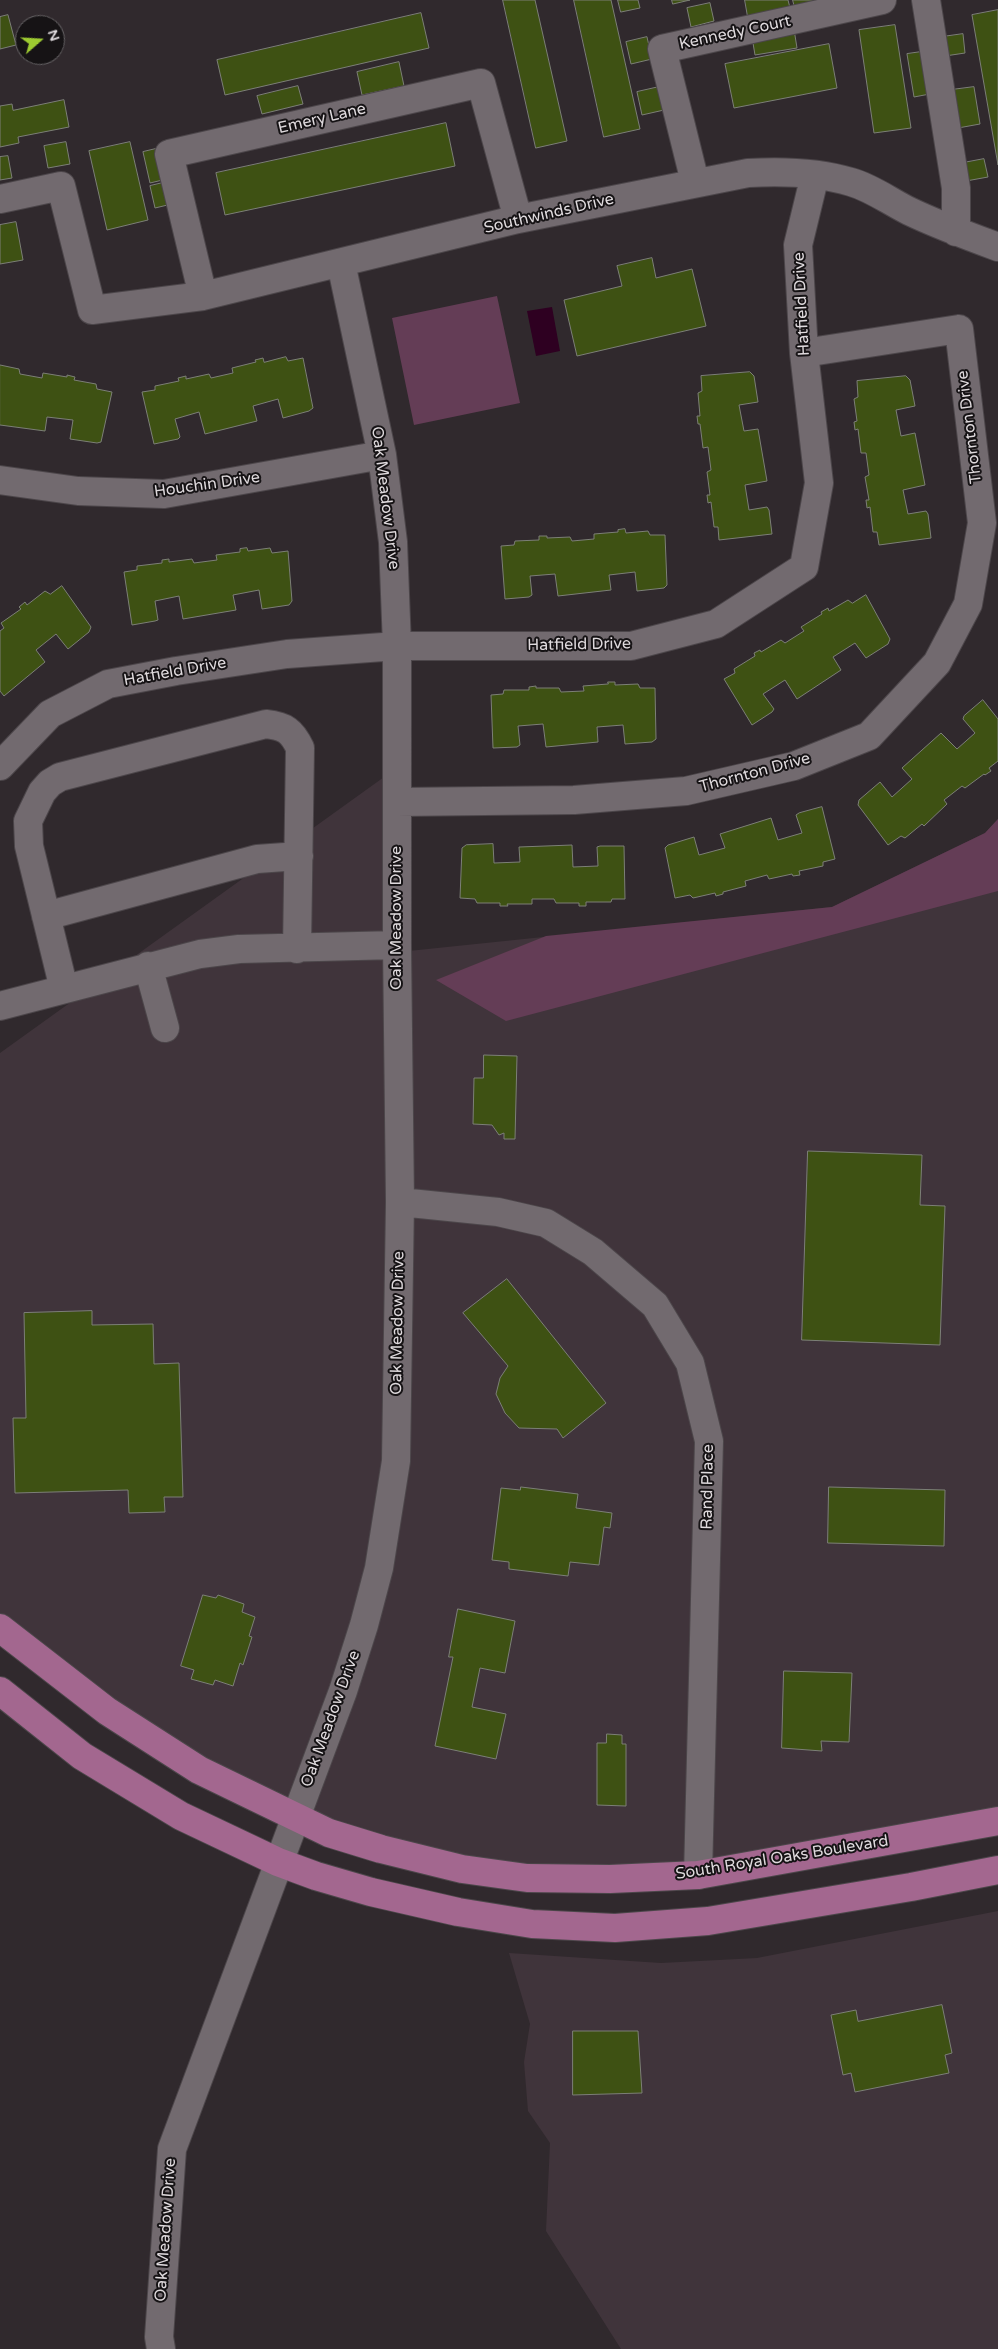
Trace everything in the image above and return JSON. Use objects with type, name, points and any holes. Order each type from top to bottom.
[{"type":"main road","name":"South Royal Oaks Boulevard","points":[[0,1628],[116,1716],[200,1770],[329,1833],[381,1849],[462,1869],[520,1877],[610,1879],[698,1875],[998,1821]]},
{"type":"main road","points":[[0,1691],[82,1756],[182,1816],[278,1862],[371,1892],[458,1912],[532,1924],[615,1928],[708,1921],[911,1888],[998,1870]]},
{"type":"street","name":"Kennedy Court","points":[[695,182],[662,49],[882,0]]},
{"type":"street","points":[[926,0],[956,188],[956,232]]},
{"type":"street","name":"Emery Lane","points":[[203,296],[169,154],[481,83],[518,219]]},
{"type":"street","name":"Southwinds Drive","points":[[0,199],[60,186],[92,310],[203,296],[518,219],[695,182],[748,173],[776,171],[849,181],[956,232],[998,247]]},
{"type":"street","name":"Hatfield Drive","points":[[0,766],[50,714],[108,684],[176,671],[287,654],[397,646],[631,646],[716,624],[804,567],[819,484],[804,353],[798,246],[815,175]]},
{"type":"street","name":"Oak Meadow Drive","points":[[160,2349],[159,2337],[172,2149],[343,1691],[364,1625],[380,1563],[396,1460],[400,1202],[397,945],[397,646],[394,542],[382,455],[341,263]]},
{"type":"street","name":"Thornton Drive","points":[[397,802],[574,800],[686,791],[794,766],[869,736],[937,663],[968,604],[982,523],[959,329],[804,353]]},
{"type":"street","name":"Houchin Drive","points":[[0,480],[78,491],[164,494],[382,455]]},
{"type":"street","points":[[64,989],[29,846],[28,821],[42,792],[50,783],[60,777],[266,724],[280,725],[291,731],[300,748],[298,948]]},
{"type":"street","points":[[46,916],[258,859],[298,856]]},
{"type":"street","points":[[0,1006],[200,954],[240,949],[397,945]]},
{"type":"street","points":[[148,966],[165,1028]]},
{"type":"street","name":"Rand Place","points":[[400,1202],[498,1212],[546,1223],[593,1252],[656,1304],[690,1363],[710,1441],[698,1875]]},
{"type":"shaded area","points":[[497,296],[520,403],[414,425],[392,318]]},
{"type":"shaded area","points":[[552,307],[560,351],[536,356],[527,311]]},
{"type":"shaded area","points":[[398,767],[399,952],[832,907],[985,833],[998,819],[998,1821],[698,1875],[462,1869],[199,1770],[0,1628],[0,1053]]},
{"type":"shaded area","points":[[998,819],[998,891],[506,1021],[436,980],[546,936],[832,907],[985,833]]},
{"type":"shaded area","points":[[998,1911],[998,2349],[621,2349],[546,2231],[550,2143],[528,2111],[524,2062],[530,2024],[509,1953],[661,1963],[757,1958]]},
{"type":"building","points":[[503,0],[535,0],[567,141],[536,148]]},
{"type":"building","points":[[574,0],[611,0],[640,129],[604,137]]},
{"type":"building","points":[[618,0],[638,0],[640,8],[621,12]]},
{"type":"building","points":[[672,0],[690,0],[673,4]]},
{"type":"building","points":[[745,0],[788,0],[790,8],[748,17]]},
{"type":"building","points":[[793,0],[827,0],[795,8]]},
{"type":"building","points":[[710,3],[714,21],[691,27],[687,8]]},
{"type":"building","points":[[998,10],[998,165],[972,15]]},
{"type":"building","points":[[421,13],[429,48],[225,95],[217,60]]},
{"type":"building","points":[[8,15],[15,45],[0,49],[0,17]]},
{"type":"building","points":[[793,23],[797,48],[755,55],[751,31]]},
{"type":"building","points":[[895,25],[911,128],[874,133],[859,30]]},
{"type":"building","points":[[963,34],[965,53],[945,56],[942,37]]},
{"type":"building","points":[[647,37],[652,59],[631,64],[626,42]]},
{"type":"building","points":[[829,44],[837,88],[734,108],[725,64]]},
{"type":"building","points":[[928,51],[935,93],[914,97],[907,54]]},
{"type":"building","points":[[399,62],[404,86],[362,95],[357,72]]},
{"type":"building","points":[[298,86],[303,104],[262,114],[257,96]]},
{"type":"building","points":[[659,87],[664,110],[642,115],[637,92]]},
{"type":"building","points":[[974,87],[980,124],[958,128],[951,90]]},
{"type":"building","points":[[64,100],[69,127],[18,137],[19,143],[0,147],[0,106],[12,104],[13,110]]},
{"type":"building","points":[[446,123],[455,166],[225,215],[216,173]]},
{"type":"building","points":[[66,142],[70,164],[48,168],[44,146]]},
{"type":"building","points":[[130,142],[148,220],[107,230],[89,151]]},
{"type":"building","points":[[164,147],[171,178],[150,183],[143,152]]},
{"type":"building","points":[[8,156],[12,178],[0,180],[0,157]]},
{"type":"building","points":[[984,159],[988,177],[966,181],[963,163]]},
{"type":"building","points":[[171,181],[176,203],[155,208],[150,186]]},
{"type":"building","points":[[16,222],[23,260],[0,264],[0,225]]},
{"type":"building","points":[[652,258],[656,278],[692,269],[706,326],[577,356],[564,300],[622,286],[617,266]]},
{"type":"building","points":[[286,357],[288,361],[303,358],[313,408],[309,411],[283,418],[278,399],[253,406],[257,421],[205,434],[199,412],[175,419],[180,437],[178,439],[154,444],[142,392],[155,390],[155,386],[179,381],[178,378],[186,376],[186,379],[209,374],[211,378],[233,373],[232,368],[256,362],[255,360],[263,358],[264,362]]},
{"type":"building","points":[[0,365],[19,369],[20,374],[42,378],[43,373],[67,377],[67,375],[75,377],[74,380],[96,384],[97,389],[112,392],[101,442],[70,439],[73,420],[47,417],[45,431],[0,425]]},
{"type":"building","points":[[750,372],[754,376],[758,402],[739,405],[744,431],[758,429],[767,481],[745,485],[749,510],[767,507],[769,510],[772,534],[719,540],[718,527],[714,527],[711,502],[708,503],[707,495],[710,495],[707,472],[711,470],[708,447],[703,448],[697,416],[700,416],[698,393],[702,391],[701,376]]},
{"type":"building","points":[[906,376],[910,380],[915,406],[896,410],[901,436],[915,433],[925,485],[903,490],[908,514],[926,511],[928,514],[931,538],[879,545],[877,532],[873,532],[870,507],[867,508],[866,500],[869,500],[865,477],[869,475],[866,453],[861,453],[858,429],[855,430],[854,422],[857,421],[854,399],[858,397],[857,381]]},
{"type":"building","points":[[625,529],[626,533],[648,531],[650,535],[665,535],[667,585],[664,588],[637,591],[635,572],[609,575],[611,590],[558,596],[555,574],[530,576],[532,595],[529,597],[505,599],[501,546],[514,545],[515,541],[539,540],[539,536],[547,536],[547,538],[570,537],[572,541],[594,539],[594,534],[618,532],[618,530]]},
{"type":"building","points":[[247,548],[248,551],[270,548],[272,553],[288,551],[292,601],[289,605],[262,609],[259,590],[233,595],[236,610],[183,619],[179,596],[155,601],[158,620],[132,625],[124,572],[137,570],[137,566],[162,563],[162,560],[169,559],[169,562],[192,559],[194,563],[217,560],[216,555],[240,552],[240,549]]},
{"type":"building","points":[[62,586],[91,627],[89,632],[68,649],[56,634],[36,650],[45,662],[4,696],[0,691],[0,631],[4,628],[1,623],[21,609],[19,607],[25,602],[27,605],[45,591],[50,594]]},
{"type":"building","points":[[866,595],[890,639],[888,644],[866,658],[855,643],[833,657],[841,670],[797,699],[785,680],[763,694],[774,709],[752,725],[724,679],[735,673],[734,669],[755,656],[754,653],[760,650],[761,652],[781,640],[785,643],[804,631],[801,627],[822,614],[821,612],[828,608],[829,611],[848,600],[852,603]]},
{"type":"building","points":[[608,682],[615,682],[615,685],[638,684],[640,688],[655,688],[656,739],[652,742],[625,744],[623,725],[597,727],[598,742],[546,747],[543,724],[518,726],[520,745],[517,747],[493,748],[491,695],[503,694],[504,690],[529,690],[529,687],[536,686],[536,688],[559,688],[561,692],[584,691],[583,686],[608,684]]},
{"type":"building","points":[[983,700],[998,719],[998,761],[989,768],[991,771],[965,788],[962,786],[944,800],[947,804],[924,826],[922,824],[905,838],[901,836],[888,845],[858,805],[859,800],[880,782],[892,797],[912,779],[902,768],[941,733],[957,749],[975,733],[963,719],[964,716]]},
{"type":"building","points":[[822,807],[835,859],[823,862],[823,866],[799,871],[800,875],[793,876],[792,874],[769,879],[767,875],[745,881],[746,886],[723,892],[723,894],[716,896],[715,893],[693,898],[690,895],[675,898],[665,848],[668,845],[694,837],[699,855],[725,848],[720,834],[771,818],[778,840],[802,833],[796,815]]},
{"type":"building","points":[[493,844],[494,863],[520,862],[519,847],[572,845],[573,867],[598,866],[597,847],[624,846],[625,899],[612,899],[611,902],[586,902],[586,906],[579,906],[579,903],[556,903],[554,899],[532,899],[532,904],[507,904],[508,906],[500,906],[500,903],[477,903],[475,899],[460,898],[462,848],[466,845]]},
{"type":"building","points":[[484,1055],[517,1056],[515,1139],[504,1139],[504,1133],[499,1135],[492,1125],[473,1124],[474,1078],[483,1078]]},
{"type":"building","points":[[808,1151],[922,1155],[920,1205],[945,1206],[940,1345],[802,1340]]},
{"type":"building","points":[[507,1279],[606,1403],[563,1438],[557,1429],[519,1428],[505,1413],[496,1394],[500,1378],[508,1366],[463,1313]]},
{"type":"building","points":[[92,1311],[92,1325],[153,1324],[154,1364],[179,1363],[183,1497],[164,1497],[165,1512],[129,1513],[128,1490],[15,1493],[13,1418],[26,1418],[24,1313]]},
{"type":"building","points":[[521,1487],[578,1494],[576,1508],[612,1513],[610,1528],[604,1527],[599,1565],[570,1562],[568,1576],[509,1569],[509,1562],[492,1560],[501,1488],[520,1490]]},
{"type":"building","points":[[829,1487],[945,1490],[944,1546],[828,1543]]},
{"type":"building","points":[[203,1595],[216,1598],[218,1595],[244,1604],[242,1612],[255,1617],[249,1636],[252,1637],[243,1665],[240,1663],[233,1686],[215,1680],[213,1685],[191,1679],[194,1670],[181,1666]]},
{"type":"building","points":[[458,1609],[515,1621],[505,1673],[480,1668],[472,1707],[506,1714],[496,1759],[435,1746],[453,1657],[449,1657]]},
{"type":"building","points":[[784,1671],[852,1673],[849,1742],[821,1741],[822,1751],[782,1748]]},
{"type":"building","points":[[607,1734],[622,1735],[622,1744],[626,1744],[626,1806],[597,1805],[597,1743],[606,1743]]},
{"type":"building","points":[[942,2005],[952,2053],[945,2055],[949,2073],[855,2092],[851,2073],[843,2075],[831,2015],[856,2010],[858,2021]]},
{"type":"building","points":[[573,2031],[638,2031],[642,2093],[573,2095]]}]
